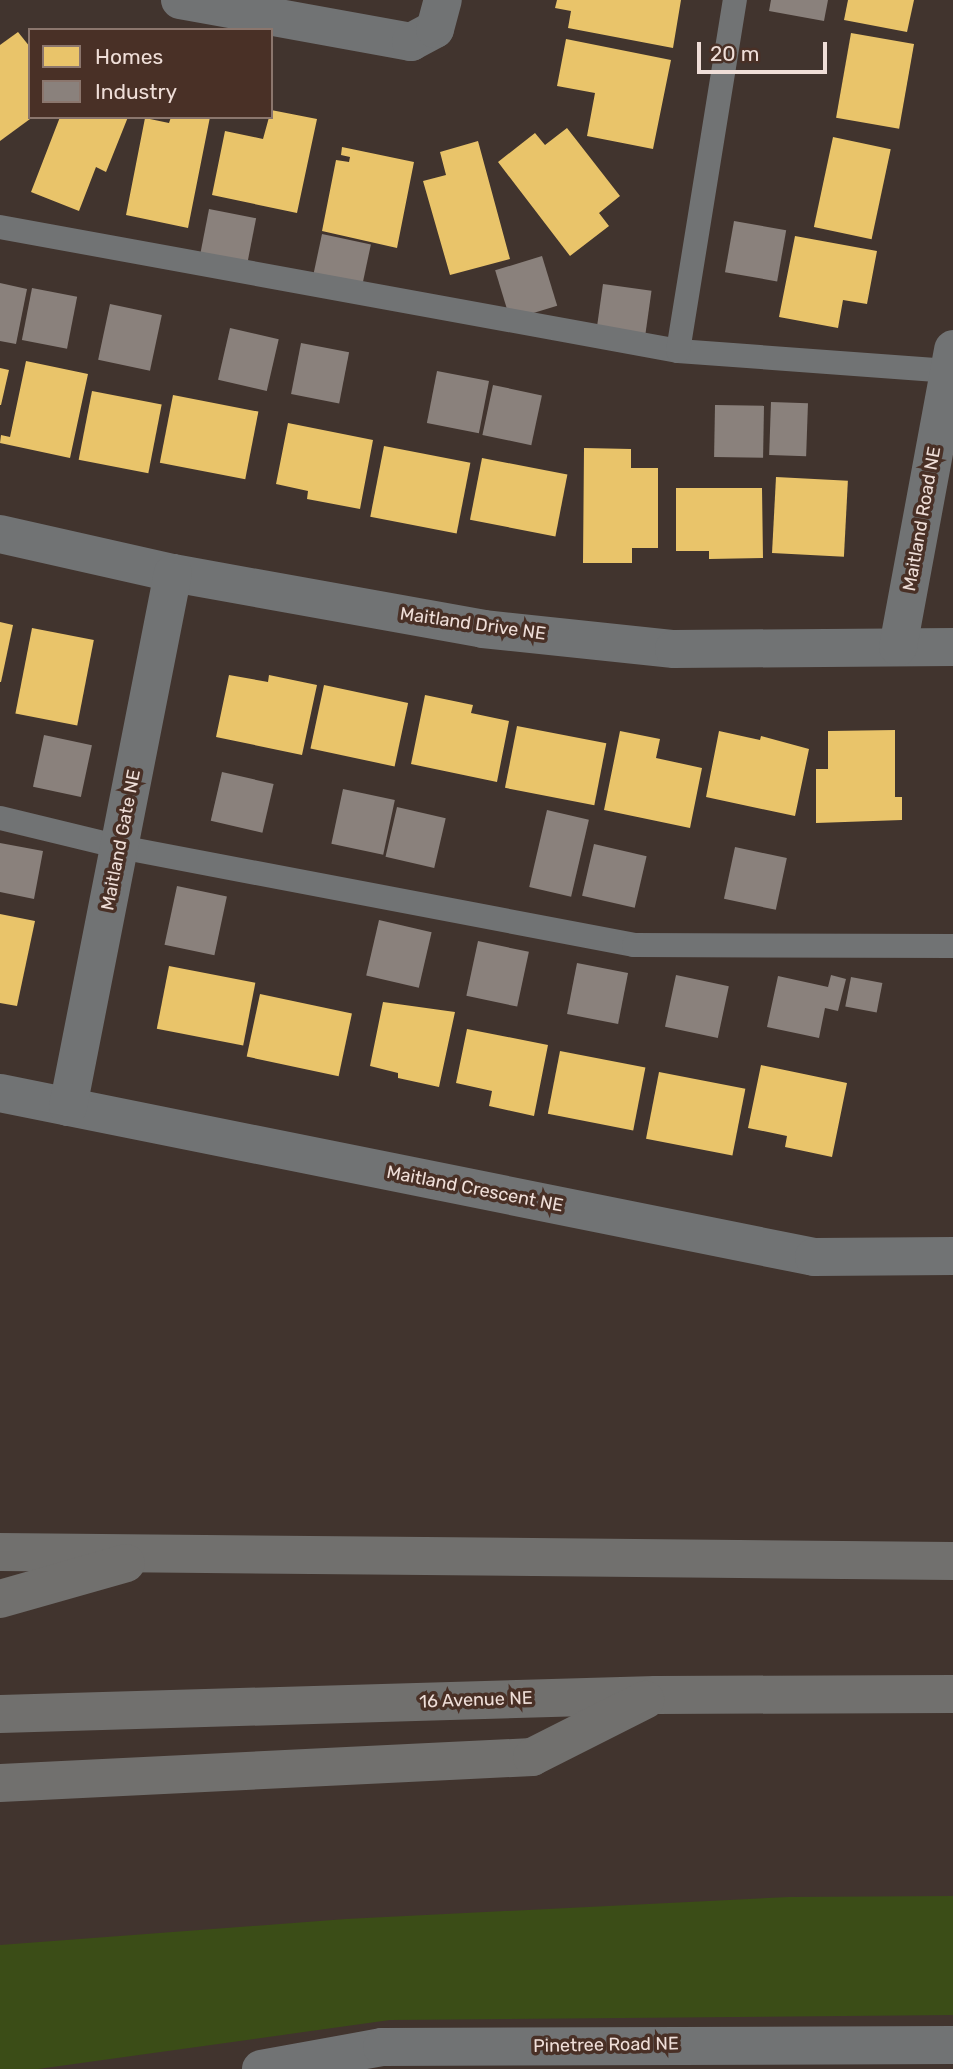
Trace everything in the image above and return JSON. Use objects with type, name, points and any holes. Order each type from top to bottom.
[{"type":"highway","points":[[0,1552],[953,1561]]},
{"type":"highway","points":[[0,1599],[165,1552]]},
{"type":"highway","name":"16 Avenue NE","points":[[0,1714],[656,1695],[953,1694]]},
{"type":"highway","points":[[0,1783],[532,1757],[656,1695]]},
{"type":"street","points":[[180,0],[411,42],[435,29],[443,0]]},
{"type":"street","name":"Maitland Road NE","points":[[898,647],[952,363]]},
{"type":"street","name":"Maitland Drive NE","points":[[0,534],[173,573],[483,629],[674,649],[953,647]]},
{"type":"street","name":"Maitland Gate NE","points":[[68,1107],[173,573]]},
{"type":"street","name":"Maitland Crescent NE","points":[[0,1093],[814,1257],[953,1256]]},
{"type":"street","name":"Pinetree Road NE","points":[[261,2069],[382,2058],[671,2057],[953,2045]]},
{"type":"lane","points":[[678,351],[735,0]]},
{"type":"lane","points":[[0,227],[678,351],[952,363]]},
{"type":"lane","points":[[0,818],[120,847],[634,945],[953,946]]},
{"type":"green space","points":[[953,1896],[953,2015],[390,2020],[38,2069],[0,2069],[0,1945],[346,1919],[789,1897]]},
{"type":"building: Homes","points":[[557,0],[681,0],[673,48],[568,28],[571,11],[555,8]]},
{"type":"building: Homes","points":[[848,0],[914,0],[907,32],[844,20]]},
{"type":"building: Homes","points":[[18,32],[28,44],[30,119],[0,141],[0,45]]},
{"type":"building: Homes","points":[[851,33],[914,44],[899,129],[836,118]]},
{"type":"building: Homes","points":[[566,39],[671,60],[653,149],[587,136],[595,93],[557,86]]},
{"type":"building: Homes","points":[[273,110],[317,119],[297,213],[212,195],[225,131],[263,139],[269,119],[273,119]]},
{"type":"building: Homes","points":[[59,119],[127,119],[106,172],[96,167],[79,211],[31,192]]},
{"type":"building: Homes","points":[[145,119],[169,123],[170,119],[210,119],[188,228],[126,215]]},
{"type":"building: Homes","points":[[567,128],[620,196],[599,213],[609,226],[570,256],[498,162],[535,133],[545,145]]},
{"type":"building: Homes","points":[[833,137],[891,149],[872,239],[814,227]]},
{"type":"building: Homes","points":[[478,141],[510,259],[450,275],[423,181],[446,175],[440,152]]},
{"type":"building: Homes","points":[[342,147],[414,162],[397,248],[322,231],[336,160],[349,162],[350,157],[341,155]]},
{"type":"building: Homes","points":[[795,236],[877,251],[867,304],[843,300],[838,328],[779,317]]},
{"type":"building: Homes","points":[[26,361],[88,374],[70,458],[0,443],[1,435],[10,437]]},
{"type":"building: Homes","points":[[0,368],[9,370],[1,405],[0,405]]},
{"type":"building: Homes","points":[[92,391],[162,405],[148,473],[79,460]]},
{"type":"building: Homes","points":[[173,395],[258,412],[245,479],[160,463]]},
{"type":"building: Homes","points":[[288,423],[373,440],[360,509],[307,499],[308,491],[276,484]]},
{"type":"building: Homes","points":[[384,446],[470,463],[457,533],[370,517]]},
{"type":"building: Homes","points":[[584,448],[631,449],[631,468],[658,468],[658,548],[632,548],[632,563],[583,563]]},
{"type":"building: Homes","points":[[482,458],[567,475],[555,536],[470,520]]},
{"type":"building: Homes","points":[[776,477],[848,481],[844,557],[772,553]]},
{"type":"building: Homes","points":[[676,488],[762,488],[763,558],[709,559],[709,551],[676,551]]},
{"type":"building: Homes","points":[[0,622],[13,625],[1,682],[0,682]]},
{"type":"building: Homes","points":[[32,628],[94,640],[77,725],[15,713]]},
{"type":"building: Homes","points":[[229,675],[268,682],[269,675],[317,685],[302,755],[216,737]]},
{"type":"building: Homes","points":[[324,685],[408,703],[395,766],[310,749]]},
{"type":"building: Homes","points":[[425,695],[473,705],[471,713],[509,721],[497,782],[411,764]]},
{"type":"building: Homes","points":[[517,726],[606,743],[594,805],[505,788]]},
{"type":"building: Homes","points":[[895,730],[895,797],[902,797],[902,820],[816,823],[816,769],[828,769],[828,731]]},
{"type":"building: Homes","points":[[620,731],[660,739],[656,758],[702,768],[690,828],[604,810]]},
{"type":"building: Homes","points":[[719,731],[760,740],[761,736],[809,749],[795,816],[706,797]]},
{"type":"building: Homes","points":[[0,914],[35,921],[17,1006],[0,1003]]},
{"type":"building: Homes","points":[[169,966],[255,983],[243,1046],[157,1029]]},
{"type":"building: Homes","points":[[260,994],[352,1014],[339,1076],[247,1057]]},
{"type":"building: Homes","points":[[383,1002],[455,1012],[439,1087],[398,1078],[398,1073],[370,1066]]},
{"type":"building: Homes","points":[[467,1029],[548,1045],[534,1116],[489,1106],[492,1091],[456,1083]]},
{"type":"building: Homes","points":[[560,1051],[645,1068],[633,1130],[548,1114]]},
{"type":"building: Homes","points":[[761,1065],[847,1083],[832,1157],[785,1147],[787,1136],[748,1128]]},
{"type":"building: Homes","points":[[659,1072],[745,1089],[732,1156],[646,1139]]},
{"type":"building: Industry","points":[[771,0],[828,0],[824,21],[769,11]]},
{"type":"building: Industry","points":[[209,209],[256,218],[247,264],[200,255]]},
{"type":"building: Industry","points":[[734,221],[786,230],[777,281],[725,272]]},
{"type":"building: Industry","points":[[322,234],[371,244],[361,289],[312,279]]},
{"type":"building: Industry","points":[[542,256],[557,306],[510,320],[495,270]]},
{"type":"building: Industry","points":[[0,283],[27,289],[16,344],[0,341]]},
{"type":"building: Industry","points":[[603,284],[652,291],[645,339],[596,333]]},
{"type":"building: Industry","points":[[32,288],[77,297],[67,349],[22,340]]},
{"type":"building: Industry","points":[[110,304],[162,315],[150,371],[98,360]]},
{"type":"building: Industry","points":[[230,328],[279,339],[267,391],[218,380]]},
{"type":"building: Industry","points":[[301,343],[349,352],[339,403],[291,394]]},
{"type":"building: Industry","points":[[437,371],[489,381],[479,433],[427,423]]},
{"type":"building: Industry","points":[[493,385],[542,395],[531,445],[482,435]]},
{"type":"building: Industry","points":[[771,402],[808,403],[806,456],[769,455]]},
{"type":"building: Industry","points":[[715,405],[764,406],[763,458],[714,457]]},
{"type":"building: Industry","points":[[44,735],[92,745],[81,797],[33,787]]},
{"type":"building: Industry","points":[[222,772],[274,784],[262,833],[211,821]]},
{"type":"building: Industry","points":[[343,789],[395,800],[383,855],[331,844]]},
{"type":"building: Industry","points":[[397,807],[446,818],[434,868],[386,857]]},
{"type":"building: Industry","points":[[547,810],[589,820],[571,897],[529,887]]},
{"type":"building: Industry","points":[[0,843],[43,851],[34,899],[0,892]]},
{"type":"building: Industry","points":[[594,844],[647,856],[635,908],[582,896]]},
{"type":"building: Industry","points":[[735,847],[787,858],[776,910],[724,899]]},
{"type":"building: Industry","points":[[177,886],[227,897],[214,955],[165,945]]},
{"type":"building: Industry","points":[[379,920],[432,932],[419,988],[366,976]]},
{"type":"building: Industry","points":[[478,941],[529,952],[517,1007],[466,996]]},
{"type":"building: Industry","points":[[577,963],[628,973],[618,1024],[567,1014]]},
{"type":"building: Industry","points":[[676,975],[729,986],[718,1038],[665,1027]]},
{"type":"building: Industry","points":[[831,975],[846,979],[838,1011],[825,1008],[819,1038],[767,1027],[778,976],[828,987]]},
{"type":"building: Industry","points":[[851,977],[882,983],[877,1013],[845,1006]]}]
